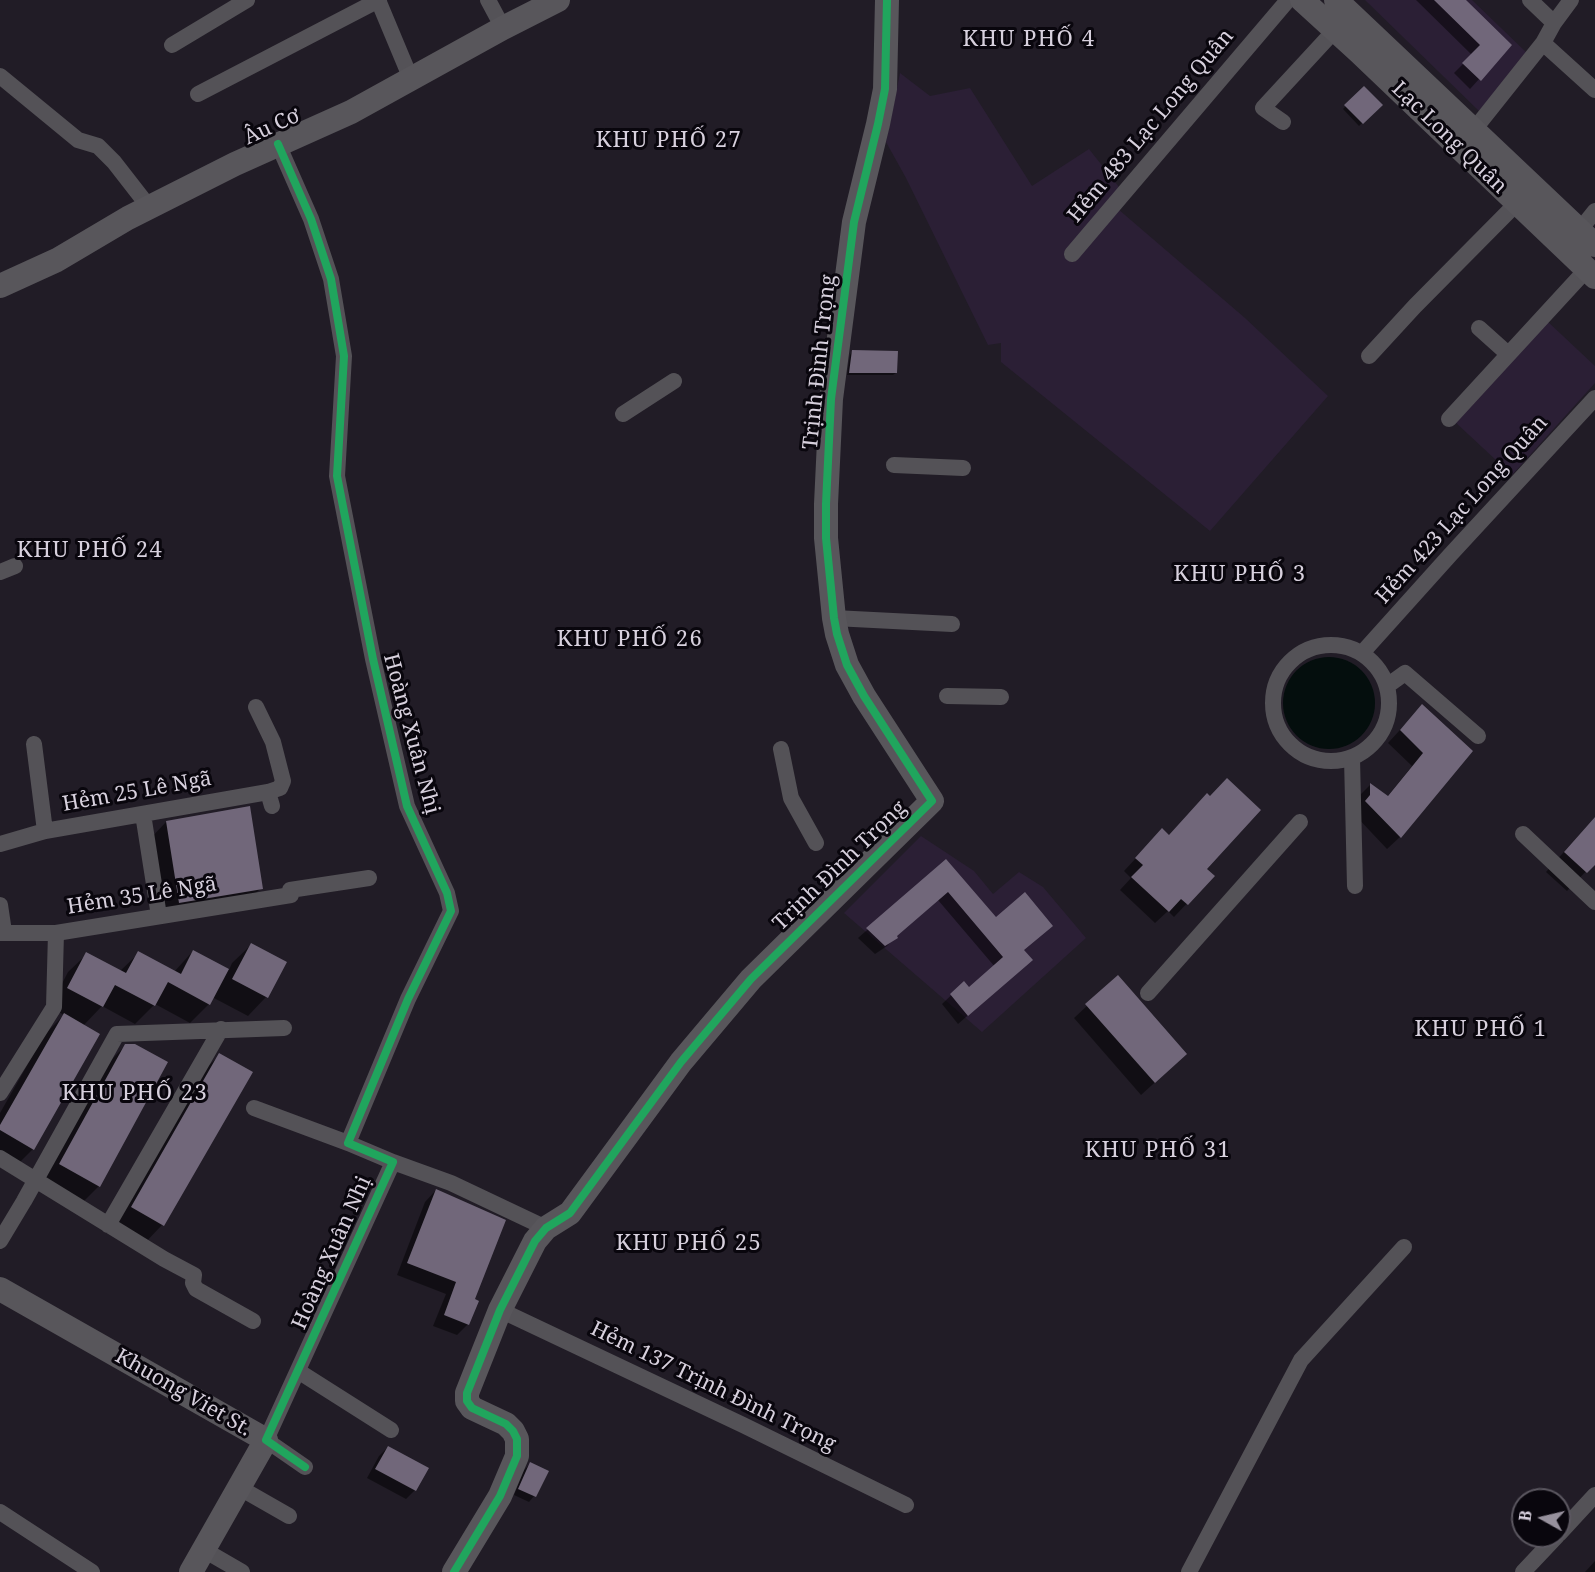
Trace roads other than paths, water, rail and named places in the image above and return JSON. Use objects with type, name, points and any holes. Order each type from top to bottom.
[{"type":"street","points":[[172,45],[247,0]]},
{"type":"street","points":[[198,94],[379,0],[411,79]]},
{"type":"street","points":[[488,0],[503,28]]},
{"type":"street","name":"Âu Cơ","points":[[0,286],[57,260],[149,207],[235,164],[351,112],[558,0]]},
{"type":"street","name":"Trịnh Đình Trọng","points":[[454,1572],[500,1496],[517,1456],[518,1439],[513,1431],[506,1424],[472,1408],[467,1401],[467,1393],[500,1310],[535,1240],[546,1228],[570,1213],[681,1062],[764,965],[932,801],[855,681],[842,650],[834,618],[828,564],[826,504],[831,399],[854,222],[885,88],[886,0]]},
{"type":"street","name":"Hẻm 483 Lạc Long Quân","points":[[1072,254],[1288,0]]},
{"type":"street","name":"Lạc Long Quân","points":[[1302,0],[1335,30],[1386,63],[1473,131],[1587,238]]},
{"type":"street","name":"Lạc Long Quân","points":[[1336,0],[1386,63],[1517,203],[1591,273]]},
{"type":"street","points":[[1530,0],[1554,23]]},
{"type":"street","points":[[1473,131],[1544,43],[1554,23],[1571,0]]},
{"type":"street","points":[[1282,122],[1263,108],[1335,30]]},
{"type":"street","points":[[1544,43],[1595,90]]},
{"type":"street","points":[[0,76],[78,140],[98,146],[114,162],[149,207]]},
{"type":"street","name":"Hoàng Xuân Nhị","points":[[266,1440],[393,1161],[348,1143],[408,999],[451,910],[447,893],[407,806],[373,659],[337,476],[344,356],[331,279],[311,219],[278,144]]},
{"type":"street","points":[[1369,356],[1517,203]]},
{"type":"street","points":[[1587,238],[1595,211]]},
{"type":"street","points":[[1449,419],[1508,354],[1591,273]]},
{"type":"street","points":[[1479,328],[1508,354]]},
{"type":"street","points":[[624,414],[674,381]]},
{"type":"street","name":"Hẻm 423 Lạc Long Quân","points":[[1362,653],[1595,398]]},
{"type":"street","points":[[894,465],[963,468]]},
{"type":"street","points":[[834,618],[952,624]]},
{"type":"street","points":[[1329,644],[1346,646],[1362,653],[1382,673],[1387,686],[1389,703],[1387,720],[1373,743],[1352,758],[1324,761],[1310,758],[1297,751],[1278,729],[1272,701],[1275,684],[1283,668],[1296,655],[1312,647],[1329,644]]},
{"type":"street","points":[[1387,686],[1405,673],[1478,736]]},
{"type":"street","points":[[947,696],[1001,697]]},
{"type":"street","name":"Hẻm 25 Lê Ngã","points":[[0,844],[45,831],[143,814],[270,799],[283,781],[273,742],[256,706]]},
{"type":"street","points":[[34,744],[45,831]]},
{"type":"street","points":[[781,749],[791,798],[816,843]]},
{"type":"street","points":[[1352,758],[1355,886]]},
{"type":"street","points":[[143,814],[159,916]]},
{"type":"street","points":[[1148,993],[1300,822]]},
{"type":"street","points":[[1523,834],[1595,902]]},
{"type":"street","name":"Hẻm 35 Lê Ngã","points":[[2,932],[56,933],[175,914],[369,878]]},
{"type":"street","points":[[0,905],[2,932]]},
{"type":"street","points":[[0,1093],[54,1007],[56,933]]},
{"type":"street","points":[[0,1241],[36,1181],[117,1034],[284,1028]]},
{"type":"street","points":[[108,1225],[221,1029]]},
{"type":"street","points":[[254,1108],[348,1143]]},
{"type":"street","points":[[0,1158],[194,1275],[193,1282],[196,1289],[253,1321]]},
{"type":"street","points":[[393,1161],[451,1183],[546,1228]]},
{"type":"street","points":[[1189,1572],[1301,1360],[1404,1247]]},
{"type":"street","name":"Khuong Viet St.","points":[[0,1289],[266,1440],[191,1572]]},
{"type":"street","name":"Hẻm 137 Trịnh Đình Trọng","points":[[500,1310],[906,1505]]},
{"type":"street","points":[[298,1371],[391,1430]]},
{"type":"street","points":[[266,1440],[305,1467]]},
{"type":"street","points":[[240,1488],[289,1516]]},
{"type":"street","points":[[1571,1521],[1595,1495]]},
{"type":"street","points":[[0,1512],[92,1572]]},
{"type":"street","points":[[1523,1572],[1546,1548]]},
{"type":"street","points":[[204,1550],[242,1572]]},
{"type":"district","name":"KHU PHỐ 4","points":[[1029,40]]},
{"type":"district","name":"KHU PHỐ 27","points":[[669,141]]},
{"type":"district","name":"KHU PHỐ 24","points":[[90,551]]},
{"type":"district","name":"KHU PHỐ 3","points":[[1240,575]]},
{"type":"district","name":"KHU PHỐ 26","points":[[630,640]]},
{"type":"district","name":"KHU PHỐ 1","points":[[1481,1030]]},
{"type":"district","name":"KHU PHỐ 23","points":[[135,1094]]},
{"type":"district","name":"KHU PHỐ 31","points":[[1158,1151]]},
{"type":"district","name":"KHU PHỐ 25","points":[[689,1244]]}]
